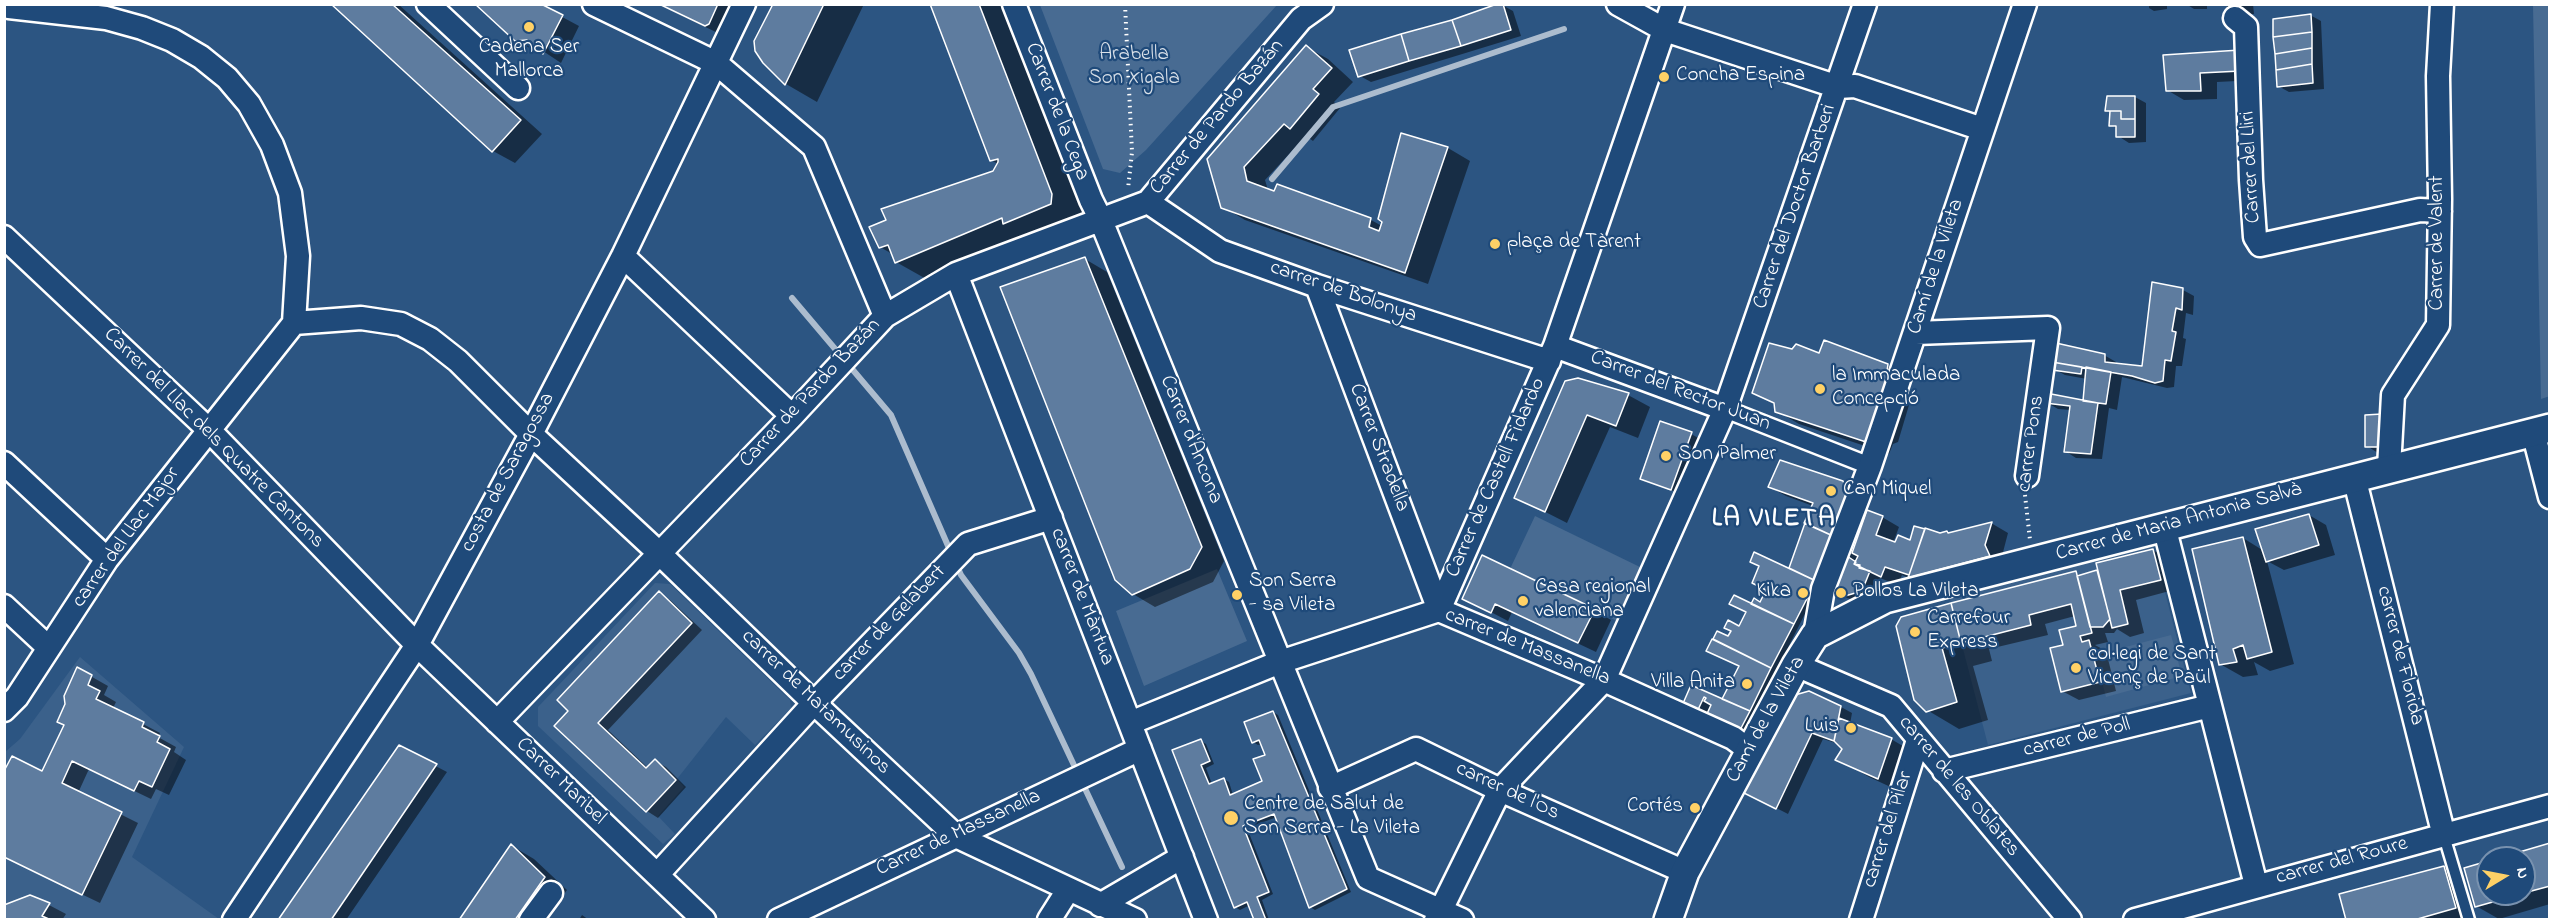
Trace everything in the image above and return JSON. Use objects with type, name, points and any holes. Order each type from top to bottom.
[{"type":"street","points":[[428,4],[518,88]]},
{"type":"street","points":[[594,4],[716,63],[814,147],[885,316]]},
{"type":"street","name":"costa de Saragossa","points":[[234,920],[417,645],[531,434],[623,256],[744,4]]},
{"type":"street","name":"Carrer de la Cega","points":[[1014,4],[1090,200],[1100,218]]},
{"type":"street","name":"Carrer de Pardo Bazán","points":[[497,722],[658,552],[792,416],[885,316],[956,274],[1100,218],[1148,202],[1304,12],[1322,4]]},
{"type":"street","points":[[1618,4],[1665,30],[1838,87],[1855,86],[1982,129]]},
{"type":"street","name":"Carrer de Castell Fidardo","points":[[1439,610],[1552,354],[1673,4]]},
{"type":"street","name":"Carrer del Doctor Barberi","points":[[1438,915],[1500,790],[1605,680],[1725,409],[1838,87],[1864,4]]},
{"type":"street","name":"Camí de la Vileta","points":[[1668,920],[1685,872],[1749,750],[1815,635],[1823,589],[1870,466],[1916,333],[2025,4]]},
{"type":"street","name":"Carrer de Valent","points":[[2389,468],[2393,395],[2438,325],[2440,211],[2438,76],[2442,4]]},
{"type":"street","points":[[4,5],[106,18],[142,28],[172,40],[201,57],[227,78],[249,104],[272,145],[290,193],[298,256],[294,323]]},
{"type":"street","name":"Carrer del Lliri","points":[[2235,18],[2246,27],[2251,180],[2255,237],[2260,245],[2420,210],[2440,211]]},
{"type":"street","name":"carrer de Bolonya","points":[[1148,202],[1220,251],[1317,286],[1552,354]]},
{"type":"street","name":"Carrer d'Ancona","points":[[1100,218],[1368,878],[1438,915],[1462,920]]},
{"type":"street","name":"Carrer del Llac dels Quatre Cantons","points":[[4,237],[208,429],[417,645]]},
{"type":"street","points":[[623,256],[792,416]]},
{"type":"street","name":"carrer de Màntua","points":[[956,274],[1206,920]]},
{"type":"street","name":"Carrer Stradella","points":[[1317,286],[1439,610]]},
{"type":"street","name":"carrer de Matamusinos","points":[[294,323],[361,318],[401,324],[430,339],[458,361],[531,434],[956,836],[1135,920]]},
{"type":"street","name":"carrer del Llac Major","points":[[4,710],[17,697],[107,559],[294,323]]},
{"type":"street","name":"carrer Pons","points":[[1916,333],[2048,328],[2027,476]]},
{"type":"street","name":"Carrer del Rector Juan","points":[[1552,354],[1725,409],[1870,466]]},
{"type":"street","points":[[2541,430],[2550,497]]},
{"type":"street","name":"Carrer de Maria Antonia Salvà","points":[[1815,635],[1885,599],[2541,430]]},
{"type":"street","points":[[4,463],[107,559]]},
{"type":"street","name":"carrer de Florida","points":[[2354,477],[2444,836]]},
{"type":"street","name":"carrer de Gelabert","points":[[657,875],[814,703],[963,548],[968,544],[1051,518]]},
{"type":"street","points":[[2164,526],[2256,885]]},
{"type":"street","points":[[4,606],[49,648]]},
{"type":"street","name":"carrer de Massanella","points":[[1130,723],[1280,662],[1439,610],[1605,680],[1733,738],[1749,750]]},
{"type":"street","name":"Carrer Maribel","points":[[417,645],[704,920]]},
{"type":"street","name":"carrer de les Oblates","points":[[1796,665],[1891,706],[2070,920]]},
{"type":"street","name":"carrer de Poll","points":[[1944,771],[2210,706]]},
{"type":"street","name":"carrer del Pilar","points":[[1861,920],[1918,740]]},
{"type":"street","name":"Carrer de Massanella","points":[[779,920],[1140,749]]},
{"type":"street","name":"carrer de l'Os","points":[[1330,788],[1416,749],[1500,790],[1685,872]]},
{"type":"street","name":"carrer del Roure","points":[[2135,920],[2550,806]]},
{"type":"street","points":[[1100,905],[1182,857]]},
{"type":"street","points":[[1049,920],[1068,890]]},
{"type":"street","points":[[531,920],[551,893]]},
{"type":"lane","points":[[2444,836],[2469,920]]},
{"type":"path","points":[[1125,4],[1132,152],[1126,209]]},
{"type":"path","name":"carrer Pons","points":[[2027,476],[2024,502],[2035,560]]},
{"type":"shaded area","name":"col·legi de Sant Vicenç de Paül","points":[[2152,542],[2191,693],[1988,745],[1949,595]]},
{"type":"shaded area","points":[[655,583],[670,584],[790,700],[791,708],[755,745],[726,717],[677,779],[684,787],[658,816],[675,834],[663,844],[538,726],[538,707]]},
{"type":"shaded area","points":[[80,657],[184,747],[132,857],[219,919],[5,920],[5,752],[20,739]]},
{"type":"green space","name":"Arabella Son Xigala","points":[[1040,5],[1277,5],[1146,150],[1120,173],[1103,169]]},
{"type":"green space","points":[[2533,5],[2550,5],[2550,396],[2541,399]]},
{"type":"green space","points":[[1535,516],[1642,568],[1617,621],[1510,569]]},
{"type":"green space","points":[[1217,569],[1247,641],[1144,686],[1116,611]]},
{"type":"green space","points":[[2171,635],[2182,676],[2106,697],[2095,655]]},
{"type":"building","points":[[331,4],[392,4],[521,120],[492,152]]},
{"type":"building","name":"Cadena Ser Mallorca","points":[[475,4],[541,4],[563,15],[543,54],[527,40],[515,41]]},
{"type":"building","points":[[659,4],[718,4],[709,24],[705,26]]},
{"type":"building","points":[[773,4],[824,4],[785,85],[763,63],[755,51],[754,41]]},
{"type":"building","points":[[930,4],[979,4],[1052,194],[1051,204],[1003,224],[1002,218],[895,263],[888,245],[879,248],[869,227],[886,220],[881,209],[993,171],[998,162],[998,159],[990,161]]},
{"type":"building","points":[[1503,4],[1511,30],[1461,46],[1452,20]]},
{"type":"building","points":[[2311,14],[2312,32],[2273,37],[2273,19]]},
{"type":"building","points":[[1452,20],[1461,46],[1409,61],[1401,34]]},
{"type":"building","points":[[2312,32],[2312,48],[2275,54],[2273,37]]},
{"type":"building","points":[[1401,34],[1409,61],[1358,77],[1349,50]]},
{"type":"building","points":[[1306,45],[1332,68],[1313,89],[1319,94],[1290,129],[1284,124],[1244,167],[1247,181],[1274,191],[1277,184],[1371,218],[1369,227],[1379,231],[1382,222],[1378,219],[1401,133],[1448,147],[1405,273],[1221,208],[1207,159]]},
{"type":"building","points":[[2312,48],[2312,64],[2276,70],[2275,54]]},
{"type":"building","points":[[2240,50],[2241,71],[2200,73],[2201,91],[2166,91],[2163,55]]},
{"type":"building","points":[[2312,64],[2313,83],[2277,87],[2276,70]]},
{"type":"building","points":[[2107,96],[2135,96],[2135,119],[2121,119],[2121,111],[2105,111]]},
{"type":"building","points":[[2110,111],[2121,111],[2121,119],[2135,119],[2135,137],[2116,137],[2116,126],[2109,126]]},
{"type":"building","points":[[1085,257],[1202,547],[1190,569],[1132,595],[1115,580],[1000,287]]},
{"type":"building","points":[[2152,282],[2183,288],[2182,310],[2176,308],[2172,331],[2176,332],[2171,361],[2165,360],[2163,381],[2155,383],[2132,376],[2052,362],[2056,343],[2105,354],[2105,362],[2142,366]]},
{"type":"building","name":"la Immaculada Concepció","points":[[1824,340],[1888,364],[1885,386],[1866,442],[1775,412],[1774,403],[1752,393],[1769,343],[1792,349],[1796,344],[1819,353]]},
{"type":"building","points":[[2052,362],[2082,367],[2081,374],[2052,370]]},
{"type":"building","points":[[2086,367],[2111,372],[2106,404],[2083,401]]},
{"type":"building","points":[[1578,378],[1629,393],[1616,426],[1587,415],[1545,512],[1514,498],[1565,381]]},
{"type":"building","points":[[2046,393],[2098,403],[2091,454],[2064,452],[2070,406],[2045,403]]},
{"type":"building","points":[[2382,414],[2381,447],[2365,447],[2365,415]]},
{"type":"building","name":"Son Palmer","points":[[1660,421],[1692,432],[1671,490],[1640,479]]},
{"type":"building","points":[[1780,460],[1843,481],[1848,493],[1833,536],[1804,523],[1813,503],[1768,487]]},
{"type":"building","points":[[1867,510],[1883,516],[1876,535],[1895,542],[1898,535],[1910,540],[1914,526],[1925,529],[1909,575],[1885,567],[1881,577],[1854,564],[1858,556],[1852,553]]},
{"type":"building","points":[[2309,514],[2319,545],[2266,562],[2255,529]]},
{"type":"building","points":[[1992,522],[1985,545],[1990,556],[1908,578],[1925,528],[1948,533]]},
{"type":"building","points":[[1805,523],[1833,536],[1816,581],[1789,568]]},
{"type":"building","points":[[2243,537],[2272,652],[2247,659],[2243,645],[2233,649],[2237,662],[2219,665],[2192,549]]},
{"type":"building","points":[[2153,549],[2161,580],[2120,590],[2128,624],[2112,628],[2096,563]]},
{"type":"building","points":[[1754,552],[1816,581],[1794,624],[1751,604],[1754,598],[1760,602],[1766,590],[1752,583],[1759,566],[1750,562]]},
{"type":"building","name":"Casa regional valenciana","points":[[1482,555],[1595,609],[1578,643],[1495,604],[1491,613],[1462,599]]},
{"type":"building","points":[[1847,556],[1856,562],[1854,564],[1860,565],[1859,568],[1870,571],[1862,591],[1845,596],[1833,591]]},
{"type":"building","points":[[2097,570],[2110,619],[2103,627],[2090,627],[2077,576]]},
{"type":"building","points":[[2076,571],[2092,633],[2080,636],[2082,642],[2089,640],[2100,682],[2061,692],[2050,648],[2063,645],[2059,630],[2076,626],[2071,604],[2029,615],[2031,625],[1961,643],[1951,603]]},
{"type":"building","points":[[659,591],[692,623],[598,723],[646,768],[655,759],[676,780],[646,812],[554,726],[568,711],[557,700]]},
{"type":"building","points":[[1734,595],[1794,624],[1771,668],[1713,639],[1717,631],[1728,636],[1731,631],[1724,628],[1728,620],[1739,626],[1746,612],[1729,604]]},
{"type":"building","points":[[1951,603],[1961,643],[1942,648],[1957,702],[1926,712],[1914,700],[1896,626],[1901,617]]},
{"type":"building","name":"Villa Anita","points":[[1712,639],[1771,668],[1750,711],[1722,699],[1739,666],[1706,651]]},
{"type":"building","points":[[77,667],[92,675],[88,685],[100,691],[96,699],[144,722],[142,727],[160,736],[157,742],[170,749],[152,787],[139,781],[134,791],[72,761],[62,783],[122,812],[82,895],[4,857],[4,771],[12,756],[42,771],[64,725],[57,722],[65,704],[64,696]]},
{"type":"building","points":[[1691,685],[1750,711],[1739,732],[1705,718],[1711,705],[1704,701],[1706,698],[1704,697],[1696,714],[1681,708]]},
{"type":"building","points":[[1809,691],[1841,706],[1834,741],[1812,733],[1776,809],[1742,792],[1788,697]]},
{"type":"building","name":"Centre de Salut de Son Serra - La Vileta","points":[[1273,711],[1347,889],[1309,908],[1274,814],[1243,826],[1269,892],[1257,897],[1266,920],[1254,920],[1247,902],[1234,908],[1172,750],[1201,739],[1210,761],[1201,765],[1209,784],[1224,778],[1230,795],[1262,781],[1253,759],[1265,755],[1259,740],[1252,743],[1244,722]]},
{"type":"building","points":[[1839,718],[1892,738],[1878,779],[1835,760],[1842,749],[1834,741]]},
{"type":"building","points":[[399,745],[437,764],[331,920],[278,920]]},
{"type":"building","points":[[2550,843],[2550,886],[2536,890],[2536,847]]},
{"type":"building","points":[[511,844],[545,877],[515,920],[459,920]]},
{"type":"building","points":[[2476,864],[2476,906],[2479,906],[2475,907],[2464,868]]},
{"type":"building","points":[[2444,866],[2456,908],[2414,920],[2346,920],[2339,894]]},
{"type":"building","points":[[30,895],[50,903],[42,916],[51,920],[4,920],[4,905]]},
{"type":"waterway","points":[[1272,179],[1333,107],[1564,29]]},
{"type":"waterway","points":[[792,298],[891,415],[952,555]]},
{"type":"waterway","points":[[956,564],[961,575],[1019,653],[1031,674],[1122,867]]},
{"type":"place","name":"Cadena Ser Mallorca","points":[[529,27]]},
{"type":"place","name":"Concha Espina","points":[[1664,77]]},
{"type":"place","name":"plaça de Tàrent","points":[[1495,244]]},
{"type":"place","name":"la Immaculada Concepció","points":[[1820,389]]},
{"type":"place","name":"Son Palmer","points":[[1666,456]]},
{"type":"place","name":"Can Miquel","points":[[1831,491]]},
{"type":"place","name":"Kika","points":[[1803,593]]},
{"type":"place","name":"Pollos La Vileta","points":[[1841,593]]},
{"type":"place","name":"Son Serra - sa Vileta","points":[[1237,595]]},
{"type":"place","name":"Casa regional valenciana","points":[[1523,601]]},
{"type":"place","name":"Carrefour Express","points":[[1915,632]]},
{"type":"place","name":"col·legi de Sant Vicenç de Paül","points":[[2076,668]]},
{"type":"place","name":"Villa Anita","points":[[1747,684]]},
{"type":"place","name":"Luis","points":[[1851,728]]},
{"type":"place","name":"Cortés","points":[[1695,808]]},
{"type":"place","name":"Centre de Salut de Son Serra - La Vileta","points":[[1231,818]]},
{"type":"district","name":"LA VILETA","points":[[1774,521]]}]
